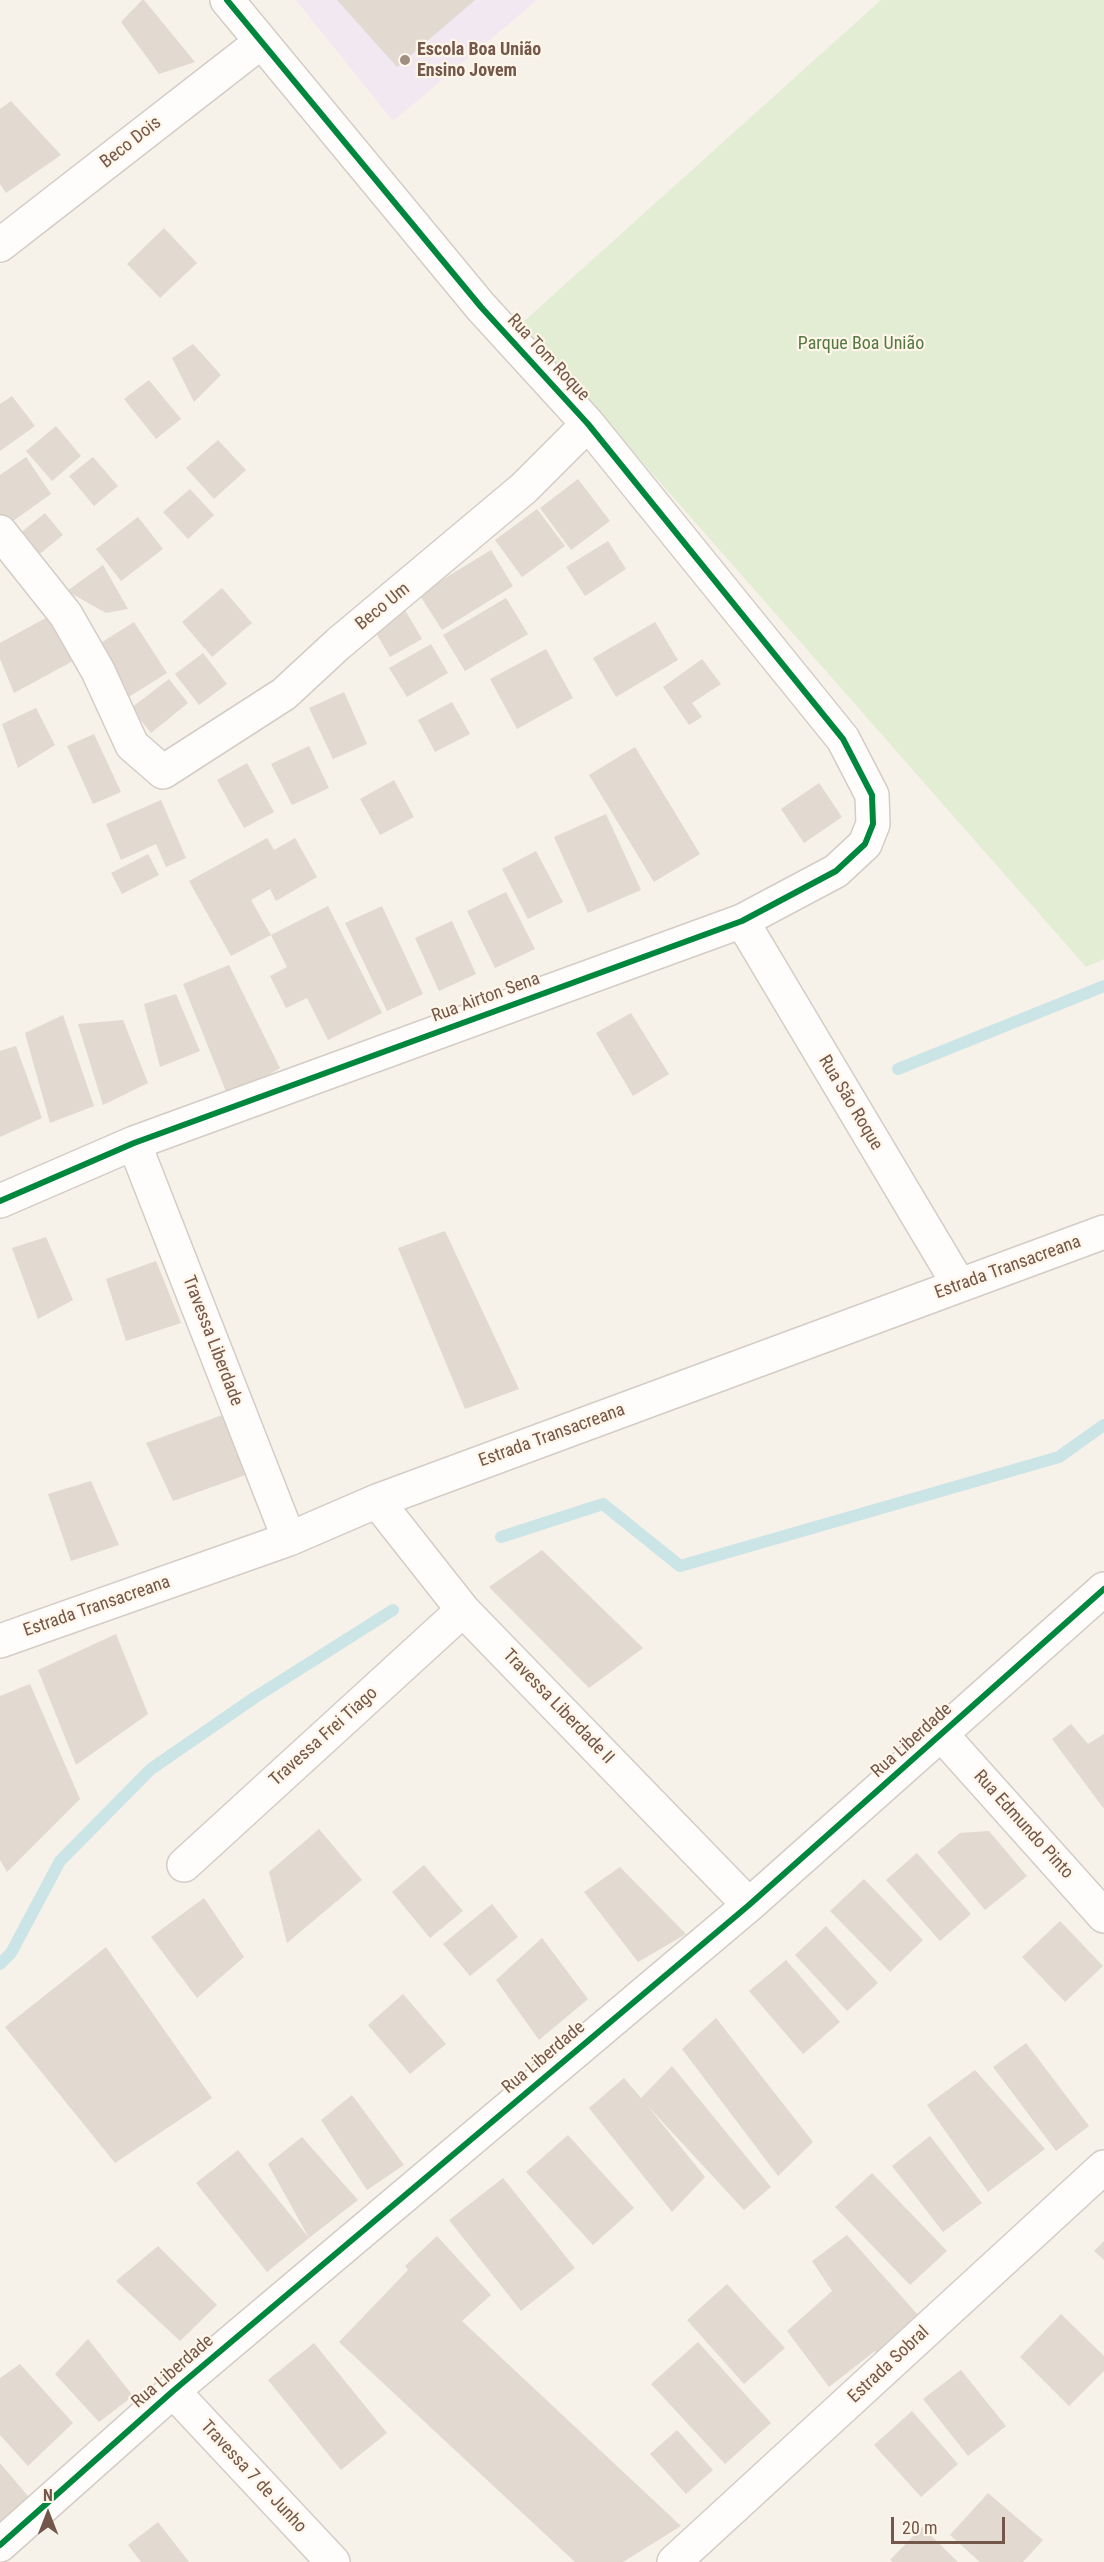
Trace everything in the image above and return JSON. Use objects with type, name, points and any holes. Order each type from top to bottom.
[{"type":"street","name":"Rua Tom Roque","points":[[227,0],[481,307],[588,424],[843,739]]},
{"type":"street","name":"Beco Dois","points":[[0,245],[261,42]]},
{"type":"street","name":"Beco Um","points":[[0,532],[66,615],[98,671],[132,745],[162,772],[284,694],[338,644],[524,488],[588,424]]},
{"type":"street","name":"Rua Airton Sena","points":[[0,1201],[134,1143],[742,921],[836,871],[865,844],[873,824],[872,795],[843,739]]},
{"type":"street","name":"Rua São Roque","points":[[742,921],[959,1285]]},
{"type":"street","name":"Travessa Liberdade","points":[[134,1143],[289,1539]]},
{"type":"street","name":"Estrada Transacreana","points":[[0,1641],[289,1539],[377,1501],[1104,1232]]},
{"type":"street","name":"Travessa Liberdade II","points":[[377,1501],[463,1610],[749,1905]]},
{"type":"street","name":"Rua Liberdade","points":[[0,2545],[172,2391],[749,1905],[1104,1589]]},
{"type":"street","name":"Travessa Frei Tiago","points":[[184,1865],[463,1610]]},
{"type":"street","name":"Rua Edmundo Pinto","points":[[942,1735],[1104,1916]]},
{"type":"street","name":"Estrada Sobral","points":[[674,2562],[1104,2168]]},
{"type":"street","name":"Travessa 7 de Junho","points":[[172,2391],[333,2562]]},
{"type":"shaded area","name":"Escola Boa União Ensino Jovem","points":[[296,0],[537,0],[393,121]]},
{"type":"green space","name":"Parque Boa União","points":[[881,0],[1104,0],[1104,959],[1086,967],[521,324]]},
{"type":"building","points":[[142,0],[195,62],[159,74],[121,22]]},
{"type":"building","points":[[337,0],[475,0],[397,67]]},
{"type":"building","points":[[11,101],[61,155],[6,193],[0,184],[0,109]]},
{"type":"building","points":[[164,228],[197,263],[160,298],[127,264]]},
{"type":"building","points":[[193,344],[221,375],[194,402],[172,358]]},
{"type":"building","points":[[149,380],[181,419],[156,439],[124,399]]},
{"type":"building","points":[[12,396],[35,426],[0,451],[0,404]]},
{"type":"building","points":[[56,426],[81,456],[52,481],[26,451]]},
{"type":"building","points":[[218,440],[246,470],[214,499],[186,468]]},
{"type":"building","points":[[26,457],[51,494],[6,526],[0,518],[0,475]]},
{"type":"building","points":[[93,457],[118,486],[94,506],[69,476]]},
{"type":"building","points":[[578,479],[610,521],[571,550],[540,508]]},
{"type":"building","points":[[190,489],[214,515],[188,539],[163,512]]},
{"type":"building","points":[[537,509],[565,546],[522,577],[495,540]]},
{"type":"building","points":[[45,513],[63,535],[36,557],[18,535]]},
{"type":"building","points":[[138,517],[163,549],[121,581],[96,549]]},
{"type":"building","points":[[608,541],[626,569],[585,596],[566,567]]},
{"type":"building","points":[[491,550],[513,586],[442,630],[419,594]]},
{"type":"building","points":[[103,565],[128,609],[106,613],[67,591]]},
{"type":"building","points":[[222,588],[252,623],[212,657],[182,622]]},
{"type":"building","points":[[506,598],[528,634],[465,671],[443,635]]},
{"type":"building","points":[[60,610],[84,655],[14,693],[0,659],[0,643]]},
{"type":"building","points":[[405,610],[422,639],[390,657],[373,628]]},
{"type":"building","points":[[134,622],[167,673],[127,698],[94,647]]},
{"type":"building","points":[[655,622],[678,660],[616,697],[593,658]]},
{"type":"building","points":[[431,644],[448,673],[407,697],[389,668]]},
{"type":"building","points":[[546,649],[573,698],[517,729],[490,679]]},
{"type":"building","points":[[203,653],[227,684],[199,705],[175,674]]},
{"type":"building","points":[[702,659],[721,684],[692,703],[702,717],[689,725],[663,687]]},
{"type":"building","points":[[169,679],[188,703],[151,733],[131,708]]},
{"type":"building","points":[[344,692],[367,744],[333,759],[309,708]]},
{"type":"building","points":[[452,702],[470,734],[435,752],[418,720]]},
{"type":"building","points":[[36,708],[55,745],[18,768],[2,724]]},
{"type":"building","points":[[94,734],[121,792],[93,804],[67,746]]},
{"type":"building","points":[[309,746],[329,788],[292,805],[271,764]]},
{"type":"building","points":[[635,747],[700,854],[654,882],[589,775]]},
{"type":"building","points":[[247,763],[274,812],[244,828],[217,780]]},
{"type":"building","points":[[394,780],[414,817],[380,835],[360,799]]},
{"type":"building","points":[[819,783],[842,817],[804,843],[781,809]]},
{"type":"building","points":[[161,800],[186,858],[166,867],[156,844],[121,860],[106,824]]},
{"type":"building","points":[[606,814],[641,890],[588,913],[554,837]]},
{"type":"building","points":[[267,838],[274,850],[295,838],[317,877],[276,901],[270,889],[251,900],[271,935],[231,956],[189,881]]},
{"type":"building","points":[[536,851],[563,902],[528,919],[502,869]]},
{"type":"building","points":[[148,854],[159,875],[122,894],[111,873]]},
{"type":"building","points":[[506,892],[535,949],[495,968],[467,911]]},
{"type":"building","points":[[328,906],[382,1013],[328,1040],[307,998],[286,1008],[270,976],[287,967],[271,935]]},
{"type":"building","points":[[382,906],[423,994],[387,1011],[345,923]]},
{"type":"building","points":[[452,921],[476,974],[439,991],[415,938]]},
{"type":"building","points":[[229,965],[280,1068],[229,1099],[183,984]]},
{"type":"building","points":[[176,994],[200,1051],[160,1067],[144,1004]]},
{"type":"building","points":[[631,1013],[669,1074],[633,1096],[596,1033]]},
{"type":"building","points":[[63,1015],[94,1106],[50,1123],[25,1033]]},
{"type":"building","points":[[123,1020],[148,1083],[103,1105],[78,1024]]},
{"type":"building","points":[[16,1046],[42,1118],[0,1137],[0,1051]]},
{"type":"building","points":[[445,1231],[519,1389],[465,1409],[398,1248]]},
{"type":"building","points":[[46,1237],[73,1300],[38,1319],[12,1248]]},
{"type":"building","points":[[156,1261],[181,1323],[126,1341],[106,1279]]},
{"type":"building","points":[[225,1414],[251,1473],[173,1501],[146,1443]]},
{"type":"building","points":[[91,1481],[119,1545],[71,1561],[48,1494]]},
{"type":"building","points":[[542,1550],[643,1648],[589,1688],[489,1587]]},
{"type":"building","points":[[116,1634],[148,1714],[76,1765],[38,1670]]},
{"type":"building","points":[[30,1684],[80,1799],[7,1872],[0,1860],[0,1696]]},
{"type":"building","points":[[1071,1724],[1088,1744],[1104,1734],[1104,1809],[1052,1739]]},
{"type":"building","points":[[319,1829],[362,1880],[287,1943],[269,1872]]},
{"type":"building","points":[[989,1831],[1027,1876],[985,1910],[937,1852],[960,1833]]},
{"type":"building","points":[[917,1853],[971,1914],[940,1941],[886,1880]]},
{"type":"building","points":[[424,1865],[463,1911],[430,1938],[392,1892]]},
{"type":"building","points":[[620,1867],[686,1934],[638,1962],[584,1892]]},
{"type":"building","points":[[864,1879],[923,1940],[890,1972],[830,1911]]},
{"type":"building","points":[[204,1898],[244,1957],[197,1998],[151,1937]]},
{"type":"building","points":[[492,1904],[518,1937],[470,1976],[443,1944]]},
{"type":"building","points":[[1060,1921],[1103,1966],[1065,2002],[1022,1957]]},
{"type":"building","points":[[826,1926],[878,1983],[847,2011],[795,1955]]},
{"type":"building","points":[[542,1938],[588,1999],[539,2040],[496,1980]]},
{"type":"building","points":[[106,1947],[212,2098],[115,2163],[5,2027]]},
{"type":"building","points":[[786,1960],[840,2022],[803,2054],[749,1991]]},
{"type":"building","points":[[403,1994],[446,2044],[410,2074],[368,2025]]},
{"type":"building","points":[[716,2018],[813,2142],[778,2176],[682,2049]]},
{"type":"building","points":[[1026,2043],[1089,2126],[1056,2151],[993,2067]]},
{"type":"building","points":[[672,2066],[771,2187],[744,2210],[646,2104],[705,2177],[672,2212],[589,2108],[624,2078],[641,2098]]},
{"type":"building","points":[[975,2070],[1045,2149],[988,2192],[927,2105]]},
{"type":"building","points":[[352,2095],[404,2165],[367,2190],[321,2120]]},
{"type":"building","points":[[568,2135],[634,2208],[593,2245],[526,2172]]},
{"type":"building","points":[[930,2136],[982,2203],[943,2232],[892,2166]]},
{"type":"building","points":[[302,2137],[358,2200],[309,2238],[268,2164]]},
{"type":"building","points":[[238,2150],[309,2238],[267,2272],[196,2183]]},
{"type":"building","points":[[872,2173],[947,2251],[910,2285],[835,2207]]},
{"type":"building","points":[[503,2178],[575,2268],[521,2311],[449,2220]]},
{"type":"building","points":[[847,2235],[926,2324],[887,2361],[875,2351],[829,2387],[787,2331],[832,2291],[812,2261]]},
{"type":"building","points":[[437,2236],[491,2295],[462,2321],[681,2526],[623,2562],[575,2562],[339,2342],[408,2270],[405,2266]]},
{"type":"building","points":[[1104,2241],[1104,2260],[1094,2251]]},
{"type":"building","points":[[158,2246],[217,2305],[180,2341],[116,2281]]},
{"type":"building","points":[[727,2284],[785,2348],[744,2384],[687,2320]]},
{"type":"building","points":[[1061,2314],[1104,2356],[1104,2371],[1069,2406],[1020,2357]]},
{"type":"building","points":[[88,2339],[133,2396],[99,2422],[55,2374]]},
{"type":"building","points":[[698,2342],[771,2423],[725,2464],[651,2384]]},
{"type":"building","points":[[314,2343],[387,2433],[341,2470],[268,2380]]},
{"type":"building","points":[[20,2364],[73,2423],[28,2466],[0,2435],[0,2378]]},
{"type":"building","points":[[961,2370],[1006,2426],[968,2456],[923,2399]]},
{"type":"building","points":[[912,2411],[958,2464],[921,2497],[874,2445]]},
{"type":"building","points":[[677,2430],[713,2470],[686,2494],[650,2454]]},
{"type":"building","points":[[0,2463],[33,2502],[0,2529]]},
{"type":"building","points":[[988,2493],[1043,2540],[1023,2562],[980,2562],[950,2535]]},
{"type":"building","points":[[158,2522],[189,2562],[141,2562],[128,2545]]},
{"type":"building","points":[[922,2527],[958,2562],[893,2562],[890,2560]]},
{"type":"waterway","points":[[898,1069],[1104,986]]},
{"type":"waterway","points":[[501,1537],[603,1504],[680,1566],[1059,1457],[1104,1425]]},
{"type":"waterway","points":[[0,1964],[11,1953],[60,1861],[151,1769],[254,1698],[393,1610]]},
{"type":"cycle path","points":[[0,1201],[134,1143],[742,921],[836,871],[865,844],[873,824],[872,795],[843,739],[588,424],[481,307],[227,0]]},
{"type":"cycle path","points":[[0,2545],[173,2391],[749,1905],[1104,1589]]},
{"type":"place","name":"Escola Boa União Ensino Jovem","points":[[405,60]]}]
